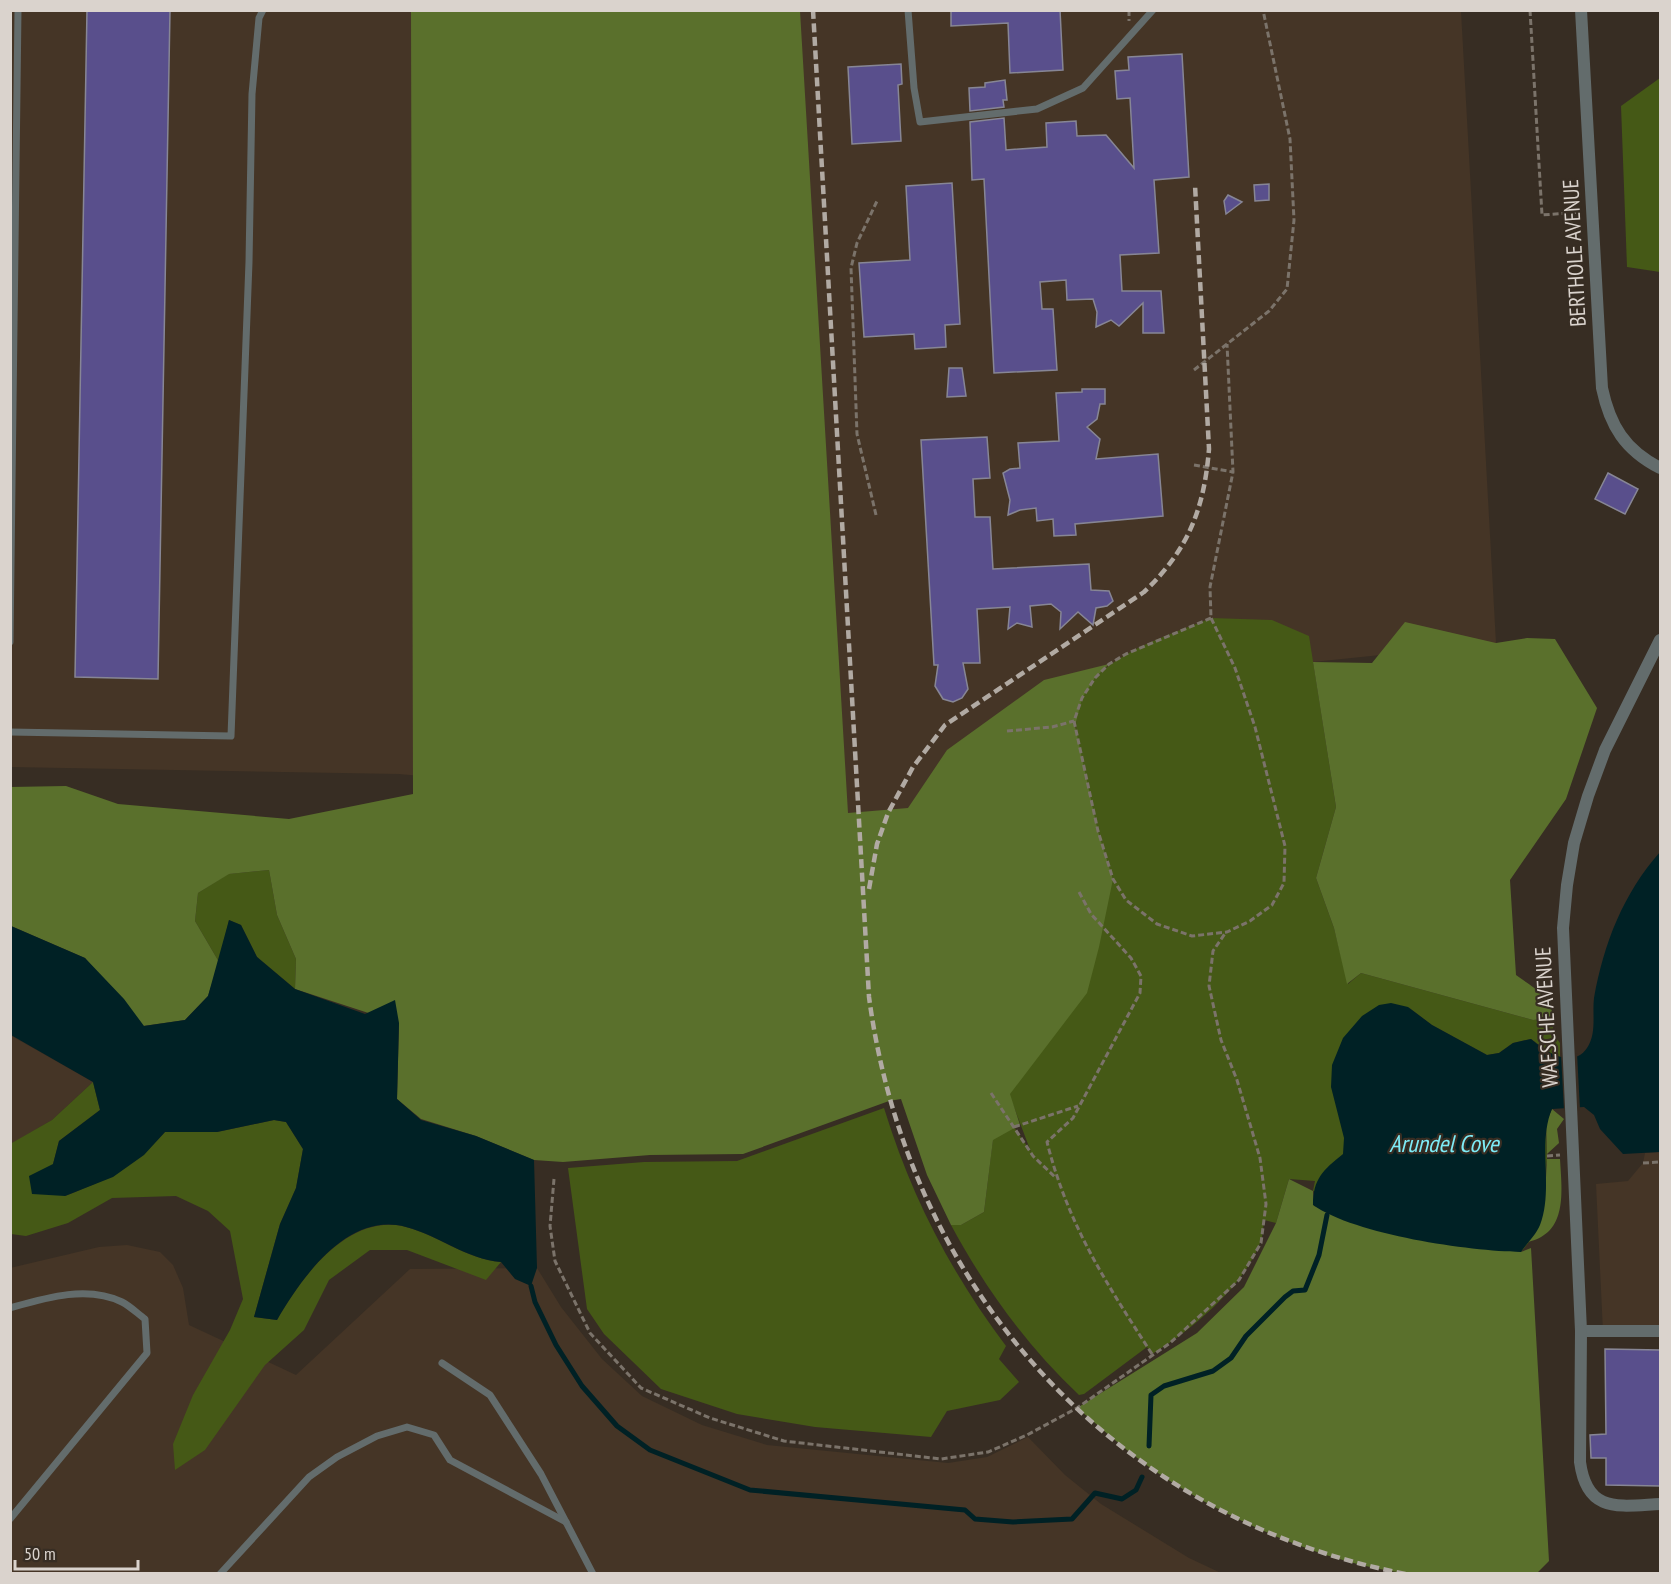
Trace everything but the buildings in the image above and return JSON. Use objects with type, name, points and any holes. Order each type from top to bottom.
[{"type":"street","name":"BERTHOLE AVENUE","points":[[1581,10],[1602,388],[1606,408],[1624,443],[1642,459],[1660,468]]},
{"type":"street","name":"WAESCHE AVENUE","points":[[1660,640],[1605,750],[1588,796],[1574,843],[1563,928],[1581,1331],[1580,1462],[1582,1479],[1600,1502],[1614,1506],[1660,1504]]},
{"type":"street","points":[[1581,1331],[1660,1331]]},
{"type":"lane","points":[[10,642],[18,10]]},
{"type":"lane","points":[[10,732],[231,736],[249,262],[252,94],[259,18],[263,10]]},
{"type":"lane","points":[[908,10],[914,88],[920,122],[1037,110],[1083,88],[1153,10]]},
{"type":"lane","points":[[10,1308],[57,1294],[95,1296],[122,1302],[145,1319],[147,1353],[10,1519]]},
{"type":"lane","points":[[442,1363],[490,1395],[541,1474],[593,1574]]},
{"type":"lane","points":[[220,1574],[309,1477],[337,1457],[377,1436],[407,1427],[434,1435],[450,1460],[566,1522]]},
{"type":"path","points":[[1194,370],[1269,310],[1287,289],[1293,250],[1294,220],[1290,139],[1263,10]]},
{"type":"path","points":[[1530,10],[1542,214],[1592,211]]},
{"type":"path","points":[[876,515],[857,434],[851,268],[857,243],[878,199]]},
{"type":"path","points":[[1211,618],[1126,654],[1109,664],[1095,678],[1082,698],[1074,721],[1098,831],[1113,879],[1126,900],[1157,924],[1192,936],[1226,932],[1250,921],[1272,905],[1284,883],[1285,846],[1256,727],[1235,668],[1211,618],[1210,587],[1233,472],[1227,344]]},
{"type":"path","points":[[1194,465],[1233,472]]},
{"type":"path","points":[[1006,731],[1052,727],[1074,721]]},
{"type":"path","points":[[1079,892],[1091,914],[1131,958],[1141,976],[1140,993],[1073,1118],[1047,1142],[1056,1178],[1085,1248],[1152,1354]]},
{"type":"path","points":[[554,1179],[550,1226],[555,1261],[590,1333],[641,1388],[710,1418],[784,1441],[941,1459],[988,1452],[1077,1408],[1179,1336],[1239,1281],[1261,1243],[1266,1204],[1260,1158],[1237,1080],[1221,1041],[1209,986],[1214,951],[1226,932]]},
{"type":"path","points":[[991,1093],[1033,1156],[1056,1178]]},
{"type":"path","points":[[1014,1127],[1080,1106]]},
{"type":"path","points":[[1643,1163],[1660,1162]]},
{"type":"shaded area","points":[[11,11],[1461,11],[1496,643],[1313,662],[898,820],[399,774],[11,767]]},
{"type":"shaded area","points":[[10,1035],[93,1082],[52,1120],[11,1144]]},
{"type":"shaded area","points":[[1660,1152],[1660,1331],[1603,1332],[1596,1184],[1628,1181],[1643,1163],[1645,1153]]},
{"type":"shaded area","points":[[127,1245],[160,1252],[173,1265],[183,1288],[189,1325],[296,1375],[410,1269],[537,1268],[561,1307],[602,1359],[642,1396],[702,1425],[767,1445],[948,1463],[987,1457],[1028,1437],[1065,1475],[1101,1504],[1189,1558],[1221,1573],[11,1573],[10,1268],[99,1247]]},
{"type":"green space","points":[[411,11],[800,11],[848,813],[908,808],[947,750],[1044,680],[1109,664],[1095,678],[1082,698],[1075,726],[1098,831],[1113,879],[1087,993],[1010,1094],[1020,1125],[993,1140],[984,1212],[961,1225],[951,1225],[927,1175],[901,1099],[889,1101],[743,1154],[650,1155],[563,1162],[534,1160],[476,1136],[421,1119],[397,1099],[399,1023],[295,989],[296,959],[277,915],[269,870],[229,874],[198,893],[195,921],[219,962],[208,996],[185,1020],[143,1026],[85,958],[11,926],[10,787],[66,786],[118,804],[289,819],[413,794]]},
{"type":"green space","points":[[1660,78],[1660,272],[1627,267],[1621,106]]},
{"type":"green space","points":[[1211,618],[1272,620],[1309,636],[1336,807],[1316,878],[1334,928],[1348,984],[1361,973],[1533,1020],[1553,1018],[1553,1034],[1560,1043],[1560,1057],[1553,1055],[1531,1039],[1513,1043],[1499,1053],[1487,1055],[1432,1025],[1408,1007],[1546,1136],[1547,1159],[1536,1233],[1521,1252],[1313,1191],[1315,1181],[1289,1179],[1276,1223],[1264,1220],[1261,1241],[1252,1259],[1242,1275],[1215,1306],[1183,1333],[1152,1354],[1147,1347],[1084,1394],[1079,1395],[1042,1357],[1008,1315],[978,1271],[951,1225],[961,1225],[984,1212],[993,1139],[1014,1127],[1031,1152],[1009,1094],[1044,1047],[1113,879],[1098,831],[1077,737],[1077,712],[1086,690],[1101,673],[1120,658],[1167,635]]},
{"type":"green space","points":[[1405,622],[1496,643],[1527,638],[1555,639],[1597,708],[1566,799],[1510,880],[1516,975],[1545,998],[1552,1010],[1553,1018],[1533,1020],[1361,973],[1347,984],[1334,928],[1316,878],[1336,807],[1313,662],[1372,663]]},
{"type":"green space","points":[[269,870],[277,915],[296,959],[295,989],[257,957],[241,925],[229,920],[219,962],[195,921],[198,893],[228,874]]},
{"type":"green space","points":[[93,1082],[100,1110],[59,1141],[53,1164],[65,1196],[95,1184],[130,1164],[165,1132],[217,1132],[274,1120],[286,1122],[303,1149],[296,1188],[280,1224],[254,1317],[277,1320],[299,1286],[328,1253],[344,1240],[362,1230],[382,1225],[402,1226],[415,1230],[475,1256],[501,1262],[486,1280],[407,1250],[370,1250],[329,1280],[304,1330],[265,1365],[205,1450],[175,1470],[173,1444],[193,1395],[230,1330],[243,1299],[230,1231],[208,1211],[176,1196],[112,1198],[68,1223],[26,1236],[11,1234],[10,1144],[52,1120]]},
{"type":"green space","points":[[884,1108],[907,1172],[935,1233],[950,1262],[1006,1346],[999,1359],[1019,1382],[1000,1400],[947,1411],[931,1437],[815,1427],[737,1414],[661,1389],[604,1334],[587,1309],[568,1168],[644,1162],[737,1161]]},
{"type":"green space","points":[[1552,1109],[1564,1119],[1557,1129],[1559,1143],[1547,1154],[1546,1123]]},
{"type":"green space","points":[[1547,1159],[1560,1159],[1560,1210],[1550,1230],[1541,1237],[1528,1242],[1542,1214]]},
{"type":"green space","points":[[1289,1179],[1313,1191],[1314,1206],[1521,1252],[1531,1248],[1549,1561],[1537,1573],[1454,1575],[1405,1573],[1337,1558],[1300,1546],[1229,1514],[1164,1477],[1077,1408],[1197,1333],[1244,1287],[1276,1223]]},
{"type":"water","name":"Arundel Cove","points":[[1660,852],[1660,1152],[1623,1154],[1600,1129],[1594,1115],[1584,1107],[1552,1109],[1546,1137],[1544,1211],[1538,1229],[1521,1252],[1444,1245],[1384,1233],[1332,1216],[1313,1205],[1313,1196],[1320,1176],[1343,1154],[1344,1138],[1331,1087],[1332,1065],[1343,1038],[1362,1016],[1379,1005],[1391,1003],[1408,1007],[1432,1025],[1487,1055],[1499,1053],[1513,1043],[1531,1039],[1551,1053],[1574,1058],[1587,1048],[1592,1036],[1594,998],[1598,978],[1617,920],[1635,885]]},
{"type":"water","points":[[229,920],[241,925],[257,957],[295,989],[365,1014],[395,1000],[399,1023],[397,1099],[421,1120],[476,1136],[534,1160],[537,1268],[531,1286],[515,1279],[501,1262],[476,1257],[406,1227],[385,1225],[365,1229],[346,1238],[329,1251],[300,1285],[277,1320],[254,1317],[280,1224],[296,1188],[303,1149],[286,1122],[274,1120],[217,1132],[165,1132],[144,1155],[113,1177],[65,1196],[32,1194],[29,1176],[53,1164],[59,1141],[100,1110],[93,1082],[11,1035],[11,926],[85,958],[124,999],[144,1026],[185,1020],[208,996]]},
{"type":"pier","points":[[1577,1053],[1580,1110],[1564,1111],[1561,1054]]},
{"type":"waterway","points":[[1149,1446],[1151,1395],[1164,1386],[1213,1371],[1231,1358],[1246,1336],[1285,1297],[1293,1291],[1305,1290],[1319,1255],[1327,1215]]},
{"type":"waterway","points":[[531,1286],[535,1302],[556,1345],[582,1386],[617,1426],[650,1450],[750,1490],[965,1510],[975,1519],[1013,1522],[1072,1519],[1095,1493],[1122,1499],[1136,1490],[1142,1477]]},
{"type":"railway","points":[[813,10],[869,997],[891,1103],[928,1202],[979,1293],[1043,1374],[1118,1444],[1204,1501],[1301,1545],[1406,1574]]},
{"type":"railway","points":[[869,889],[877,844],[888,813],[913,767],[945,725],[1144,592],[1172,561],[1191,528],[1203,491],[1209,449],[1195,185]]}]
